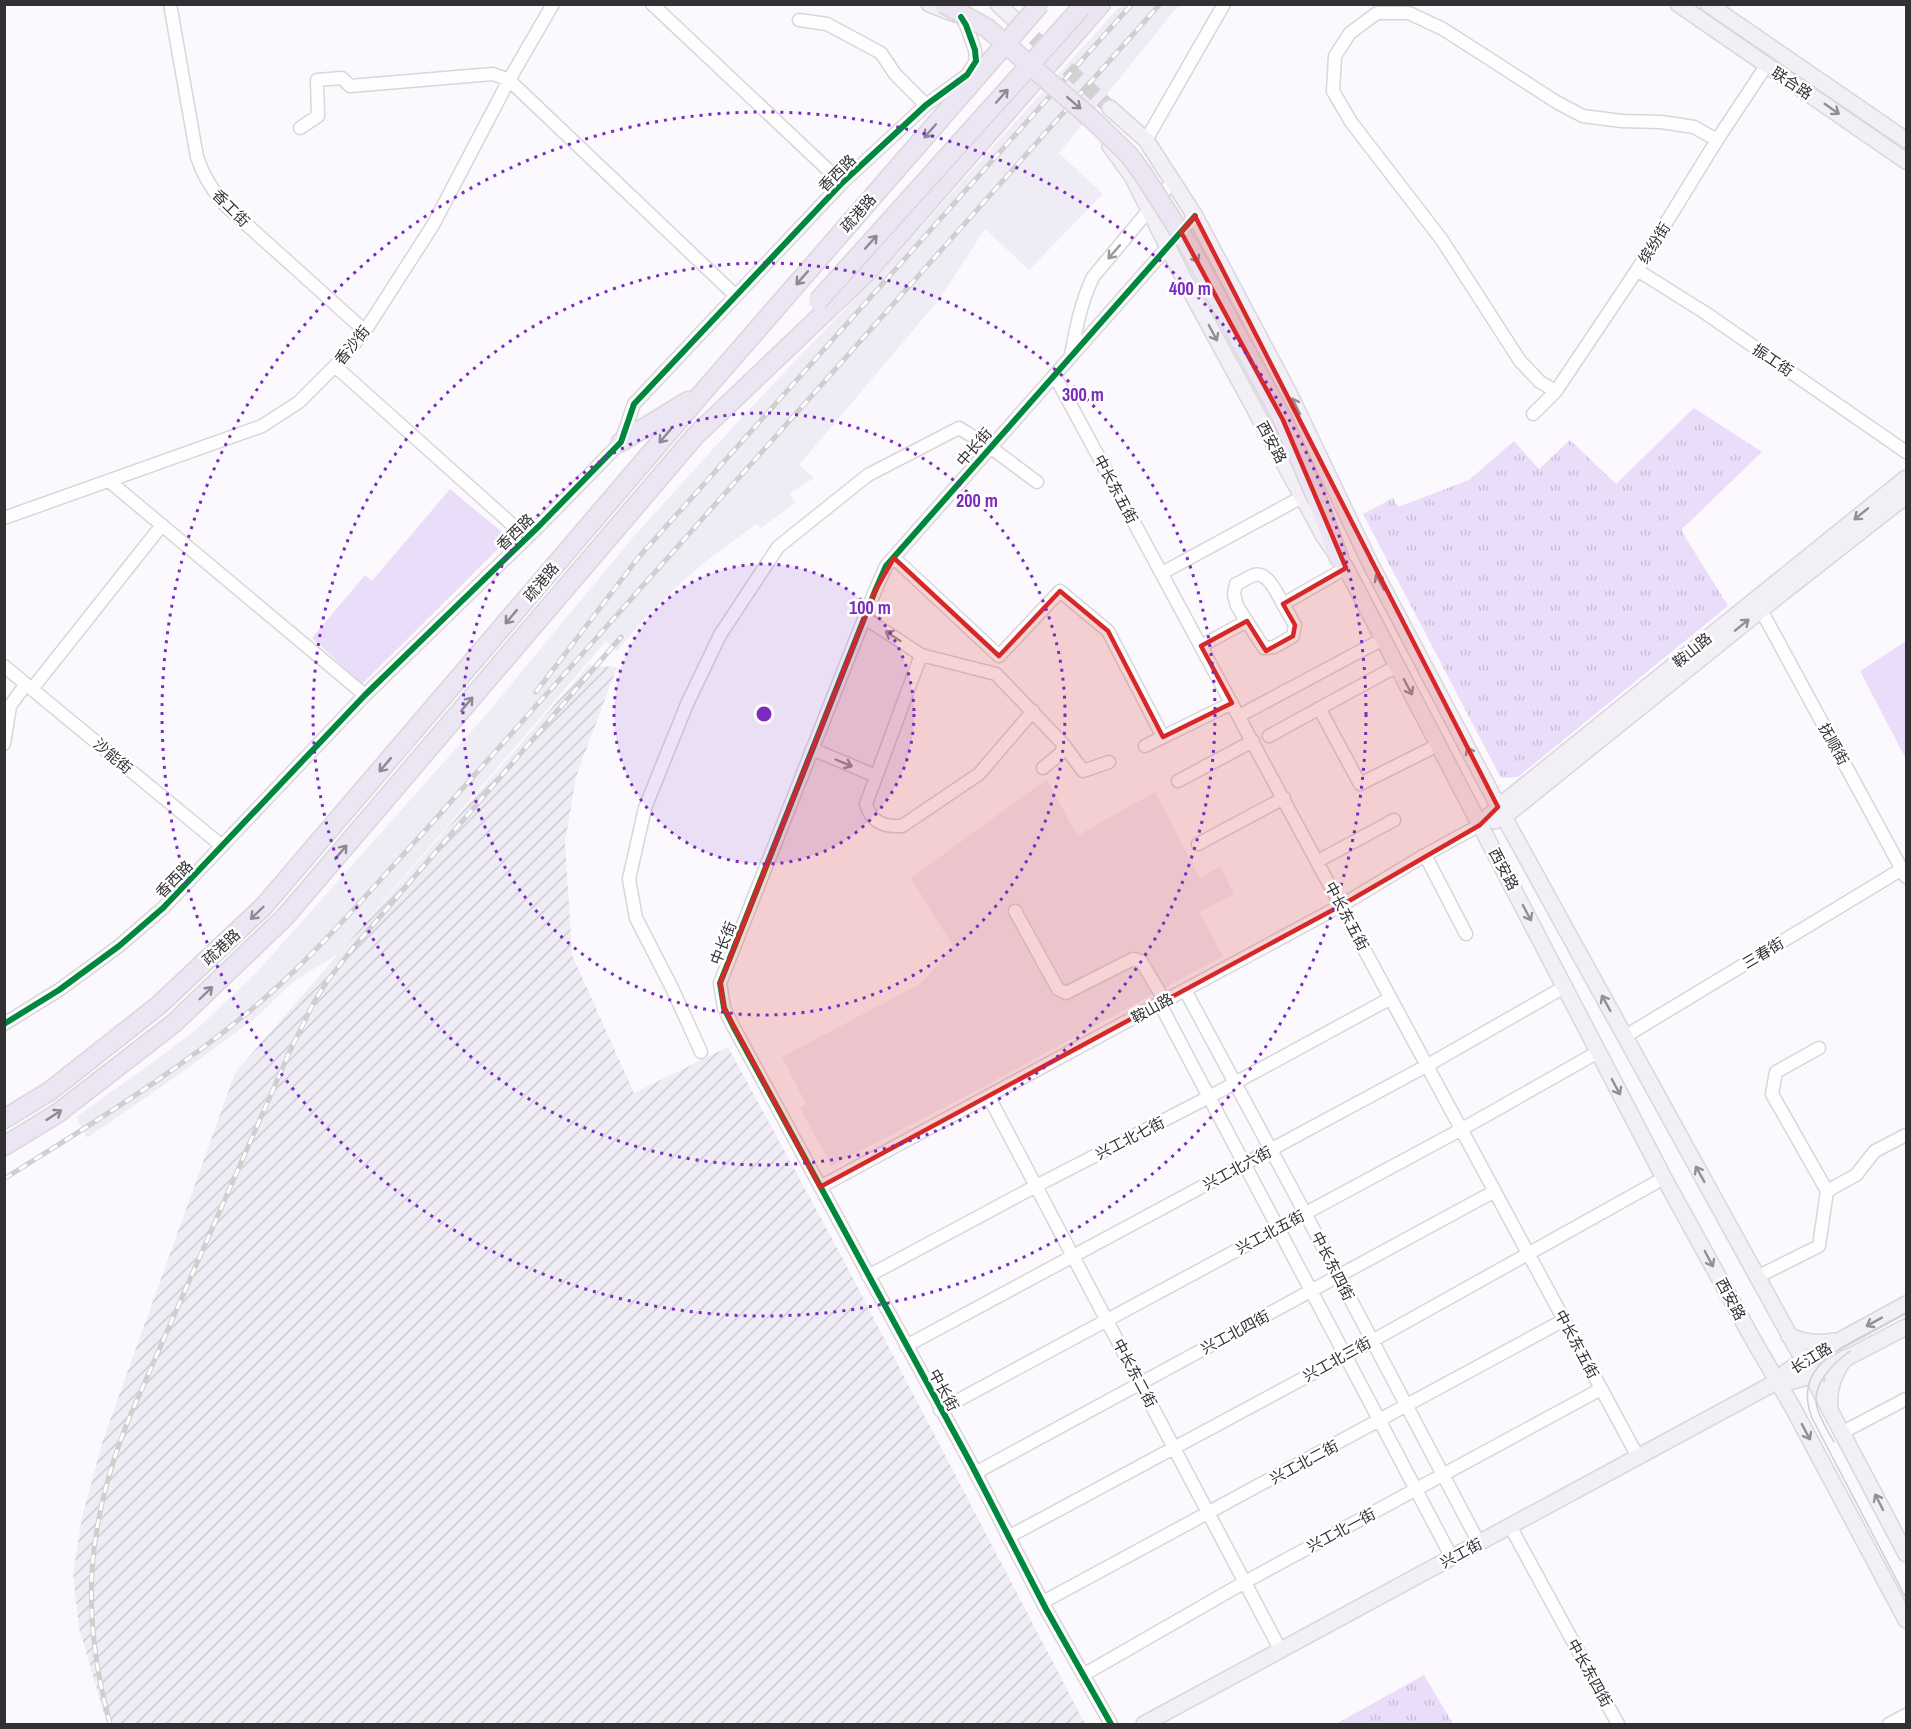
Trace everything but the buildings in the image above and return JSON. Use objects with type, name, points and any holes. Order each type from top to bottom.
[{"type":"highway","points":[[944,4],[987,28],[1093,120],[1129,155],[1143,174],[1202,269],[1283,420],[1309,498],[1342,563]]},
{"type":"highway","name":"疏港路","points":[[4,1119],[50,1090],[159,1005],[264,906],[702,392],[1040,4]]},
{"type":"highway","points":[[4,1146],[58,1113],[173,1024],[285,917],[696,435],[1084,4]]},
{"type":"highway","points":[[696,435],[866,273],[1101,4]]},
{"type":"highway","points":[[621,442],[702,392]]},
{"type":"main road","points":[[929,4],[961,17],[994,43]]},
{"type":"main road","points":[[998,4],[1017,22]]},
{"type":"main road","name":"联合路","points":[[1678,4],[1906,161]]},
{"type":"main road","name":"联合路","points":[[1708,4],[1906,140]]},
{"type":"main road","name":"西安路","points":[[1110,108],[1146,140],[1195,216],[1289,393],[1365,553],[1501,812],[1804,1360],[1906,1554]]},
{"type":"main road","name":"西安路","points":[[1090,127],[1120,159],[1167,247],[1309,498]]},
{"type":"main road","name":"鞍山路","points":[[1501,812],[1906,478]]},
{"type":"main road","name":"鞍山路","points":[[1480,825],[1501,812],[1906,496]]},
{"type":"main road","name":"西安路","points":[[1342,563],[1665,1178],[1778,1381],[1906,1620]]},
{"type":"main road","name":"长江路","points":[[1778,1381],[1786,1372],[1804,1360],[1906,1304]]},
{"type":"main road","name":"长江路","points":[[1778,1381],[1797,1381],[1812,1376],[1906,1327]]},
{"type":"main road","points":[[1790,1336],[1814,1343],[1841,1340]]},
{"type":"main road","points":[[1830,1409],[1829,1399],[1833,1378],[1845,1358]]},
{"type":"main road","name":"兴工街","points":[[1144,1725],[1778,1381]]},
{"type":"street","name":"香工街","points":[[170,4],[197,157],[202,173],[212,190],[225,205],[365,331]]},
{"type":"street","name":"香沙街","points":[[4,518],[262,426],[298,402],[335,366],[365,331],[433,225],[509,80],[553,4]]},
{"type":"street","points":[[652,4],[842,183]]},
{"type":"street","points":[[1017,22],[1029,4]]},
{"type":"street","points":[[1146,140],[1224,4]]},
{"type":"street","points":[[1668,4],[1762,63]]},
{"type":"street","points":[[1719,4],[1800,66]]},
{"type":"street","points":[[1556,391],[1540,381],[1520,361],[1442,240],[1351,122],[1333,91],[1335,56],[1350,33],[1377,13],[1409,13],[1443,29],[1558,103],[1583,116],[1694,127],[1717,140]]},
{"type":"street","name":"香西路","points":[[4,1024],[59,990],[120,946],[163,908],[365,695],[621,442],[634,404],[842,183],[926,105],[968,75],[976,61],[972,39],[961,17]]},
{"type":"street","points":[[799,21],[826,24],[881,53],[895,74],[926,105]]},
{"type":"street","name":"缤纷街","points":[[1533,414],[1556,391],[1637,270],[1762,63]]},
{"type":"street","points":[[300,128],[318,116],[317,80],[342,78],[350,86],[493,74],[509,80],[736,296]]},
{"type":"street","points":[[1071,356],[1084,294],[1093,277],[1173,181]]},
{"type":"street","points":[[1135,226],[1139,192]]},
{"type":"street","name":"中长街","points":[[1111,1725],[724,1008],[720,983],[886,566],[1195,216]]},
{"type":"street","name":"振工街","points":[[1637,270],[1704,312],[1906,452]]},
{"type":"street","points":[[335,366],[526,537]]},
{"type":"street","name":"中长东五街","points":[[1055,376],[1638,1457]]},
{"type":"street","points":[[701,1052],[672,988],[636,918],[629,879],[645,807],[692,694],[720,635],[778,548],[868,475],[959,428],[990,447],[1037,482]]},
{"type":"street","points":[[109,481],[365,695]]},
{"type":"street","points":[[1162,573],[1309,498]]},
{"type":"street","points":[[4,744],[10,706],[162,525]]},
{"type":"street","points":[[894,558],[999,657],[1060,591],[1108,631],[1163,737]]},
{"type":"street","points":[[1283,604],[1342,563]]},
{"type":"street","points":[[1256,575],[1262,575],[1271,584],[1283,604],[1295,626],[1293,636],[1274,647],[1264,648],[1237,606],[1234,594],[1236,584],[1256,575]]},
{"type":"street","name":"抚顺街","points":[[1761,610],[1904,873]]},
{"type":"street","points":[[864,618],[921,655],[996,674],[1064,745],[1083,771],[1109,762]]},
{"type":"street","points":[[1201,646],[1247,621]]},
{"type":"street","points":[[1239,716],[1383,639]]},
{"type":"street","points":[[921,655],[866,804],[868,813],[880,824],[902,826],[979,774],[1033,711]]},
{"type":"street","name":"沙能街","points":[[4,666],[222,846]]},
{"type":"street","points":[[1269,736],[1397,666]]},
{"type":"street","points":[[1145,746],[1232,703]]},
{"type":"street","points":[[1319,708],[1360,784],[1438,745]]},
{"type":"street","points":[[1179,781],[1253,741]]},
{"type":"street","points":[[1043,768],[1061,753],[1064,745]]},
{"type":"street","points":[[812,749],[876,777]]},
{"type":"street","points":[[1198,844],[1284,798]]},
{"type":"street","points":[[1318,861],[1394,820]]},
{"type":"street","name":"鞍山路","points":[[820,1187],[1342,905],[1480,825]]},
{"type":"street","points":[[1425,855],[1466,934]]},
{"type":"street","name":"三春街","points":[[1624,1037],[1904,873]]},
{"type":"street","name":"中长东四街","points":[[1015,911],[1062,993],[1133,959],[1142,961],[1244,1165],[1452,1558]]},
{"type":"street","name":"兴工北六街","points":[[906,1346],[1428,1065],[1566,986]]},
{"type":"street","name":"中长东四街","points":[[1185,990],[1479,1543]]},
{"type":"street","name":"兴工北七街","points":[[868,1276],[1209,1097],[1391,998]]},
{"type":"street","points":[[1757,1277],[1819,1246],[1827,1191],[1772,1094],[1776,1072],[1819,1048]]},
{"type":"street","name":"兴工北五街","points":[[940,1410],[1461,1129],[1598,1052]]},
{"type":"street","name":"中长东二街","points":[[989,1097],[1281,1650]]},
{"type":"street","points":[[1827,1191],[1856,1175],[1875,1151],[1906,1135]]},
{"type":"street","name":"兴工北三街","points":[[1008,1537],[1344,1356],[1665,1178]]},
{"type":"street","name":"兴工北四街","points":[[975,1473],[1495,1191]]},
{"type":"street","name":"兴工北二街","points":[[1043,1602],[1564,1320]]},
{"type":"street","name":"兴工北一街","points":[[1083,1675],[1245,1582],[1601,1389]]},
{"type":"street","points":[[1843,1432],[1906,1399]]},
{"type":"street","name":"中长东四街","points":[[1510,1527],[1618,1725]]},
{"type":"street","points":[[1889,1725],[1906,1715]]},
{"type":"highlighted area","points":[[1195,216],[1498,807],[1480,825],[1342,905],[820,1187],[724,1008],[720,983],[875,591],[894,558],[999,656],[1060,591],[1108,631],[1163,737],[1232,703],[1201,646],[1247,621],[1266,651],[1293,636],[1295,625],[1283,604],[1346,568],[1283,420],[1181,232]]},
{"type":"shaded area","points":[[1121,5],[1179,5],[1059,153],[1103,194],[1029,270],[985,229],[938,301],[799,465],[814,478],[790,493],[795,503],[761,528],[757,524],[711,557],[646,617],[617,651],[606,641],[337,955],[294,981],[254,1019],[87,1138],[76,1117],[198,1028],[256,973],[484,717],[635,535],[743,416],[879,273]]},
{"type":"shaded area","points":[[589,665],[617,667],[576,777],[565,842],[572,955],[634,1093],[728,1047],[835,1244],[1085,1724],[107,1724],[79,1628],[73,1574],[82,1517],[103,1440],[235,1073]]},
{"type":"shaded area","points":[[1047,779],[1077,836],[1155,792],[1200,878],[1220,867],[1234,894],[1199,912],[1223,956],[985,1086],[831,1166],[800,1108],[806,1104],[782,1057],[916,986],[926,978],[953,946],[911,878]]},
{"type":"green space","points":[[1694,408],[1762,452],[1681,530],[1728,606],[1518,777],[1501,778],[1363,514],[1393,498],[1398,507],[1469,480],[1514,441],[1539,469],[1570,440],[1616,484]]},
{"type":"green space","points":[[450,489],[501,531],[502,545],[362,684],[312,638],[365,575],[372,581]]},
{"type":"green space","points":[[1906,641],[1906,759],[1860,671]]},
{"type":"green space","points":[[1424,1675],[1453,1724],[1336,1724]]},
{"type":"tunnel","points":[[1017,22],[1110,108]]},
{"type":"tram line","points":[[1906,1313],[1848,1344],[1826,1359],[1817,1368],[1808,1389],[1808,1403],[1812,1418],[1906,1598]]},
{"type":"tram line","points":[[1834,1442],[1818,1411],[1817,1390],[1825,1375],[1850,1351]]},
{"type":"railway","points":[[536,692],[638,558],[1132,4]]},
{"type":"railway","points":[[4,1179],[139,1093],[204,1047],[266,997],[307,958],[423,833],[1160,4]]},
{"type":"railway","points":[[110,1724],[94,1644],[92,1606],[92,1568],[96,1531],[104,1494],[130,1416],[290,1051],[314,1002],[353,948],[621,637]]},
{"type":"cycle path","points":[[4,1024],[59,990],[119,946],[163,908],[365,695],[539,526],[621,442],[634,404],[842,183],[926,105],[967,75],[976,61],[975,50],[961,17]]},
{"type":"cycle path","points":[[1111,1724],[1046,1609],[969,1460],[733,1026],[724,1008],[720,983],[886,566],[1195,216]]}]
